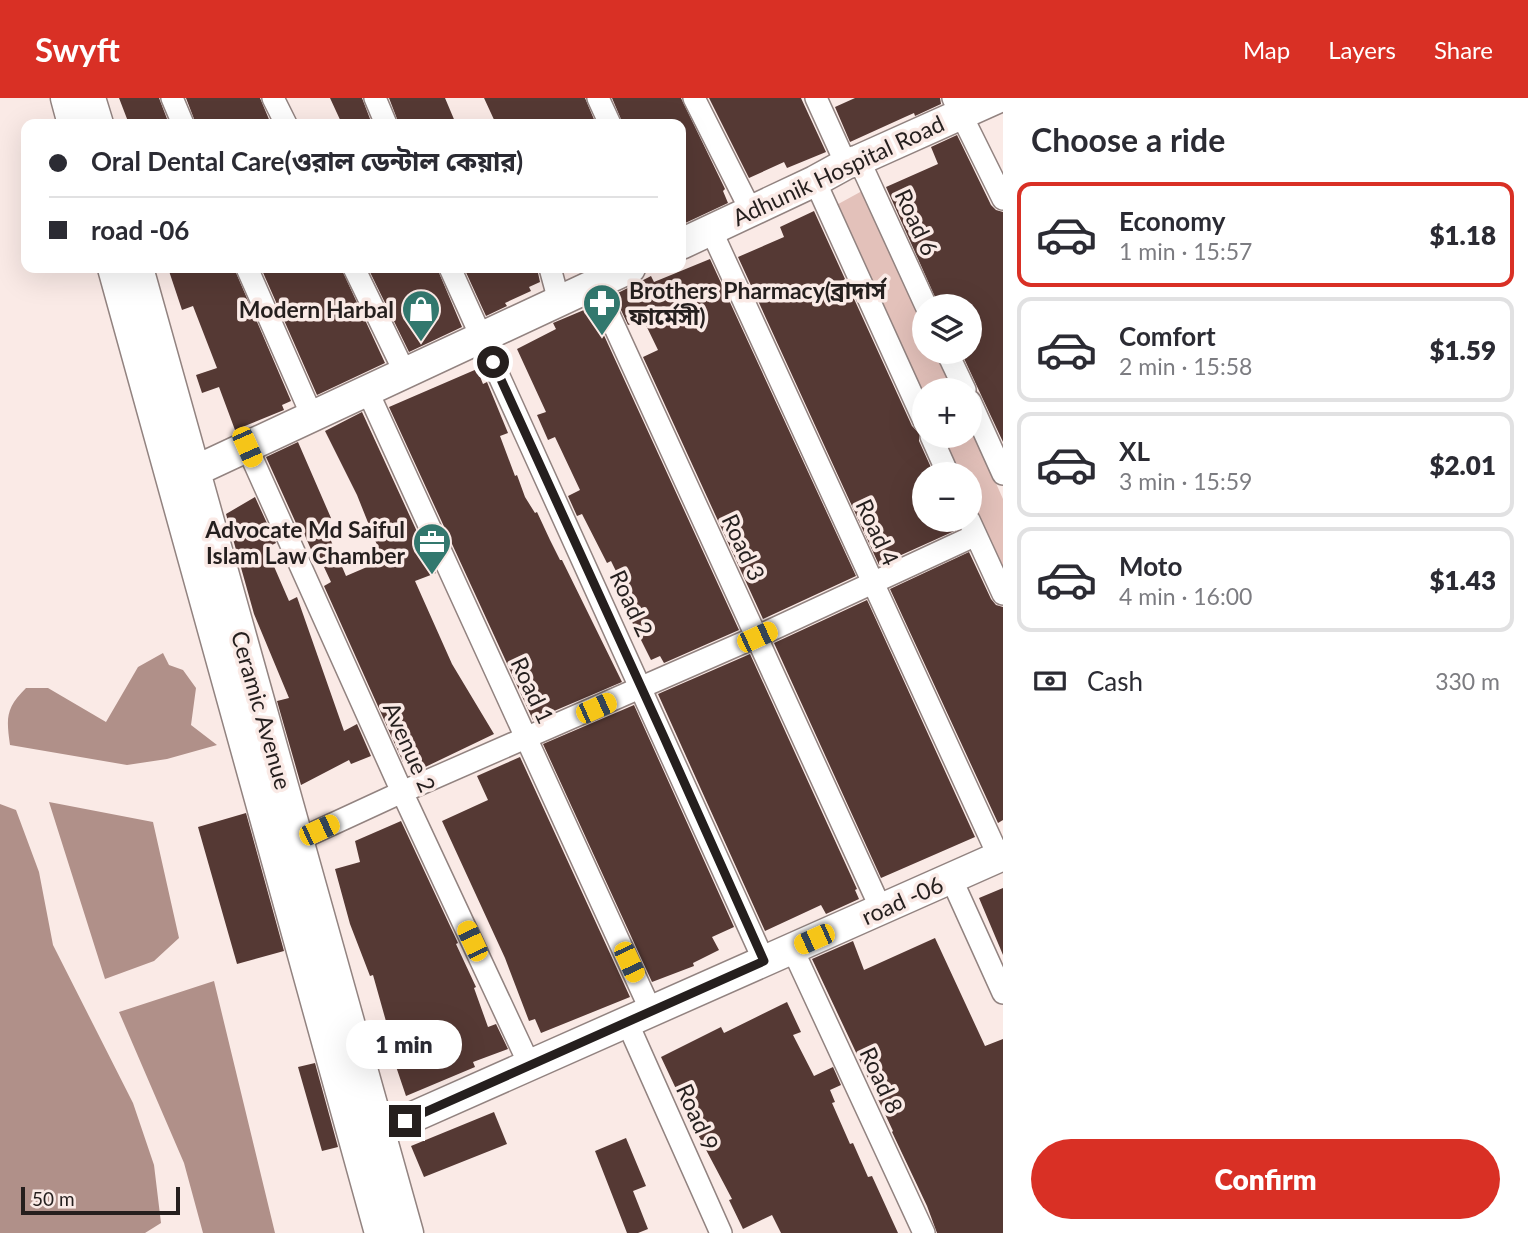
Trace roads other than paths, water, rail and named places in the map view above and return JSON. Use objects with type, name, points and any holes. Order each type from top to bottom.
[{"type":"main road","points":[[66,98],[72,119]]},
{"type":"main road","points":[[90,98],[96,119]]},
{"type":"main road","name":"Adhunik Hospital Road","points":[[686,242],[853,162],[956,106],[997,98]]},
{"type":"main road","name":"Ceramic Avenue","points":[[114,273],[380,1233]]},
{"type":"main road","name":"Ceramic Avenue","points":[[139,273],[408,1233]]},
{"type":"main road","points":[[195,471],[618,273]]},
{"type":"main road","name":"road -06","points":[[379,1132],[1001,856]]},
{"type":"street","points":[[172,98],[181,119]]},
{"type":"street","points":[[273,98],[284,119]]},
{"type":"street","points":[[375,98],[384,119]]},
{"type":"street","points":[[598,98],[608,119]]},
{"type":"street","points":[[694,98],[751,211]]},
{"type":"street","name":"Road 6","points":[[816,98],[853,162],[920,294]]},
{"type":"street","points":[[956,106],[1003,200]]},
{"type":"street","points":[[815,181],[912,395]]},
{"type":"street","name":"Road 4","points":[[711,230],[1001,856]]},
{"type":"street","points":[[249,273],[312,416]]},
{"type":"street","points":[[356,273],[405,373]]},
{"type":"street","name":"Road 2","points":[[452,273],[764,961]]},
{"type":"street","points":[[551,273],[559,301]]},
{"type":"street","name":"Road 3","points":[[595,284],[881,909]]},
{"type":"street","name":"Road 1","points":[[367,390],[526,739],[639,1017]]},
{"type":"street","points":[[982,427],[1003,473]]},
{"type":"street","name":"Avenue 2","points":[[247,447],[402,792],[530,1066]]},
{"type":"street","points":[[298,840],[757,637],[873,583],[964,532]]},
{"type":"street","points":[[975,532],[1003,594]]},
{"type":"street","points":[[950,878],[1003,993]]},
{"type":"street","name":"Road 8","points":[[792,948],[924,1233]]},
{"type":"street","name":"Road 9","points":[[639,1017],[720,1233]]},
{"type":"place","name":"Brothers Pharmacy(ব্রাদার্স ফার্মেসী)","points":[[602,337]]},
{"type":"place","name":"Modern Harbal","points":[[421,343]]},
{"type":"place","name":"Advocate Md Saiful Islam Law Chamber","points":[[432,576]]}]
